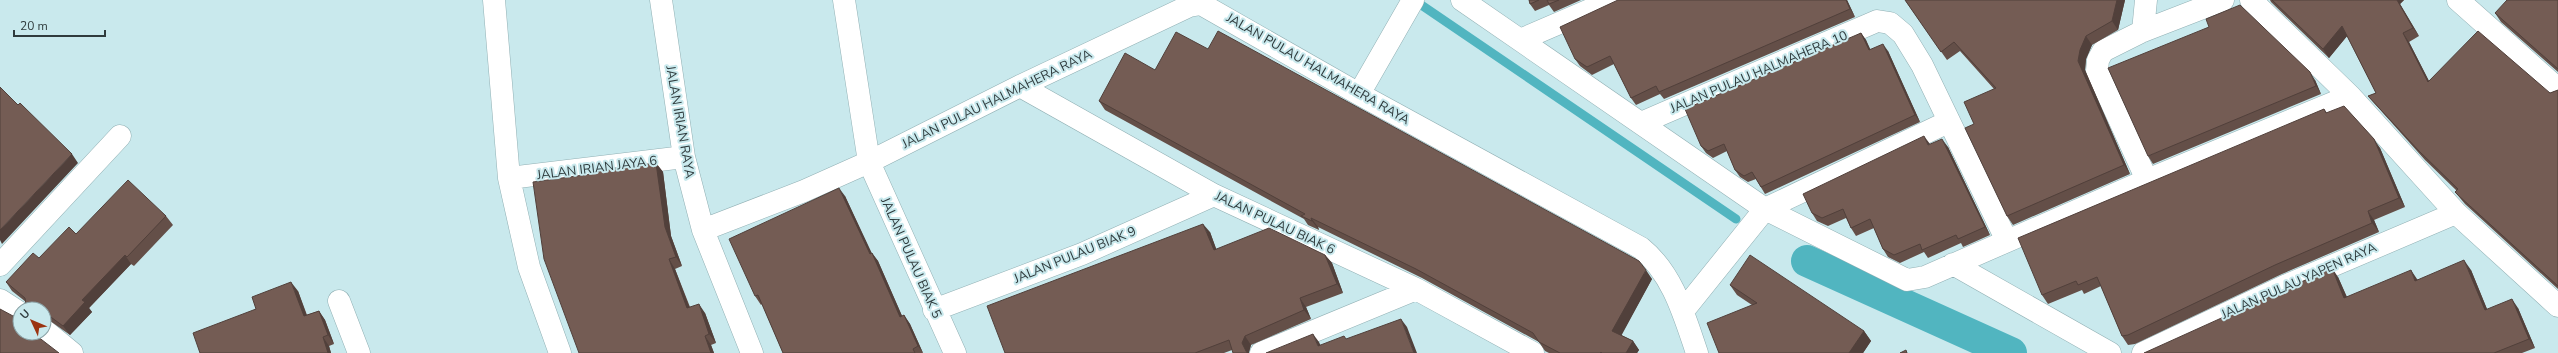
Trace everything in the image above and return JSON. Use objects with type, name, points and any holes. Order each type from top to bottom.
[{"type":"street","points":[[494,0],[509,178],[529,267],[560,353]]},
{"type":"street","name":"JALAN IRIAN RAYA","points":[[661,0],[684,157],[703,230],[752,353]]},
{"type":"street","name":"JALAN PULAU BIAK 5","points":[[844,0],[869,162],[934,310],[955,353]]},
{"type":"street","points":[[1462,0],[1641,123],[1761,213],[1901,278],[1915,280],[2147,180],[2350,96]]},
{"type":"street","points":[[1520,40],[1613,0]]},
{"type":"street","points":[[2143,31],[2146,0]]},
{"type":"street","points":[[2147,180],[2097,71],[2098,60],[2103,51],[2143,31],[2223,0]]},
{"type":"street","points":[[2251,0],[2350,96],[2456,213],[2558,306]]},
{"type":"street","points":[[2458,0],[2558,89]]},
{"type":"street","name":"JALAN PULAU HALMAHERA RAYA","points":[[703,230],[804,191],[869,162],[1020,86],[1189,6],[1201,4],[1359,94],[1641,248],[1654,258],[1664,272],[1683,311],[1697,353]]},
{"type":"street","points":[[1359,94],[1408,6]]},
{"type":"street","name":"JALAN PULAU HALMAHERA 10","points":[[1641,123],[1877,21],[1890,23],[1903,34],[1922,65],[1948,122]]},
{"type":"street","name":"JALAN PULAU BIAK 6","points":[[1020,86],[1214,196],[1416,289],[1533,353]]},
{"type":"street","points":[[1683,311],[1761,213],[1948,122],[2007,241]]},
{"type":"street","points":[[0,264],[120,136]]},
{"type":"street","name":"JALAN IRIAN JAYA 6","points":[[509,178],[684,157]]},
{"type":"street","name":"JALAN PULAU BIAK 9","points":[[934,310],[1082,254],[1214,196]]},
{"type":"street","name":"JALAN PULAU YAPEN RAYA","points":[[2143,353],[2287,285],[2456,213]]},
{"type":"street","points":[[1953,264],[2110,353]]},
{"type":"street","points":[[1270,351],[1416,289]]},
{"type":"street","points":[[0,300],[12,308]]},
{"type":"street","points":[[339,301],[359,353]]},
{"type":"street","points":[[52,337],[72,353]]},
{"type":"building","points":[[1529,0],[1539,0],[1530,4]]},
{"type":"building","points":[[1547,0],[1559,0],[1549,4]]},
{"type":"building","points":[[1618,0],[1846,0],[1850,9],[1659,92],[1656,86],[1631,98],[1610,56],[1587,67],[1575,59],[1560,27]]},
{"type":"building","points":[[1905,0],[2117,0],[2112,21],[2086,36],[2080,50],[2078,61],[2124,165],[2007,216],[1965,128],[1974,124],[1964,102],[1996,88],[1954,42],[1941,52]]},
{"type":"building","points":[[2272,0],[2397,0],[2413,28],[2403,33],[2428,82],[2478,31],[2550,93],[2558,90],[2558,286],[2455,192],[2458,189],[2419,151],[2368,96],[2376,93],[2342,26],[2323,49]]},
{"type":"building","points":[[2507,0],[2558,0],[2558,69],[2495,13]]},
{"type":"building","points":[[2240,5],[2310,72],[2316,86],[2148,156],[2108,68],[2209,27],[2206,19]]},
{"type":"building","points":[[1218,31],[1639,261],[1646,270],[1612,331],[1633,341],[1626,353],[1560,353],[1539,342],[1533,333],[1416,269],[1311,218],[1312,221],[1301,216],[1305,214],[1099,101],[1125,53],[1155,70],[1176,32],[1208,49]]},
{"type":"building","points":[[1861,33],[1869,50],[1883,44],[1915,115],[1761,187],[1752,172],[1744,176],[1735,170],[1724,144],[1708,151],[1701,146],[1685,109]]},
{"type":"building","points":[[0,87],[18,105],[20,103],[72,154],[0,230]]},
{"type":"building","points":[[2344,106],[2374,139],[2399,198],[2368,211],[2372,223],[2275,265],[2128,335],[2122,336],[2097,277],[2078,285],[2076,281],[2042,295],[2018,238],[2324,109],[2326,113]]},
{"type":"building","points":[[1924,136],[1928,145],[1942,139],[1985,227],[1958,239],[1956,235],[1922,250],[1920,244],[1894,255],[1883,249],[1870,219],[1851,228],[1843,209],[1822,218],[1812,213],[1803,194]]},
{"type":"building","points":[[656,163],[665,227],[676,257],[669,259],[687,308],[699,304],[709,334],[705,336],[711,353],[579,353],[544,259],[533,182],[591,174],[591,171]]},
{"type":"building","points":[[128,180],[166,216],[127,257],[125,255],[82,300],[85,302],[63,326],[52,318],[52,301],[25,301],[25,298],[6,282],[33,253],[39,258],[69,227],[76,234]]},
{"type":"building","points":[[839,188],[870,254],[872,253],[900,317],[904,315],[918,346],[913,349],[915,353],[783,353],[758,295],[755,296],[729,239]]},
{"type":"building","points":[[1203,224],[1214,250],[1269,228],[1325,255],[1337,284],[1300,298],[1304,310],[1245,336],[1242,343],[1247,353],[1233,353],[1229,340],[1195,353],[1005,353],[987,306]]},
{"type":"building","points":[[1750,255],[1864,331],[1849,353],[1719,353],[1707,323],[1757,303],[1730,285]]},
{"type":"building","points":[[2464,260],[2485,310],[2512,299],[2529,339],[2494,353],[2144,353],[2332,268],[2344,298],[2411,270],[2415,281]]},
{"type":"building","points":[[291,282],[304,316],[319,311],[328,335],[323,337],[328,353],[200,353],[193,333],[256,309],[252,297]]},
{"type":"building","points":[[0,309],[12,315],[12,341],[43,341],[59,353],[0,353]]},
{"type":"building","points":[[1401,319],[1414,353],[1266,353],[1313,334],[1318,346],[1344,336],[1346,339]]},
{"type":"building","points":[[1906,350],[1907,353],[1900,353]]},
{"type":"waterway","points":[[1414,0],[1736,219]]},
{"type":"waterway","points":[[1807,261],[2011,353]]}]
